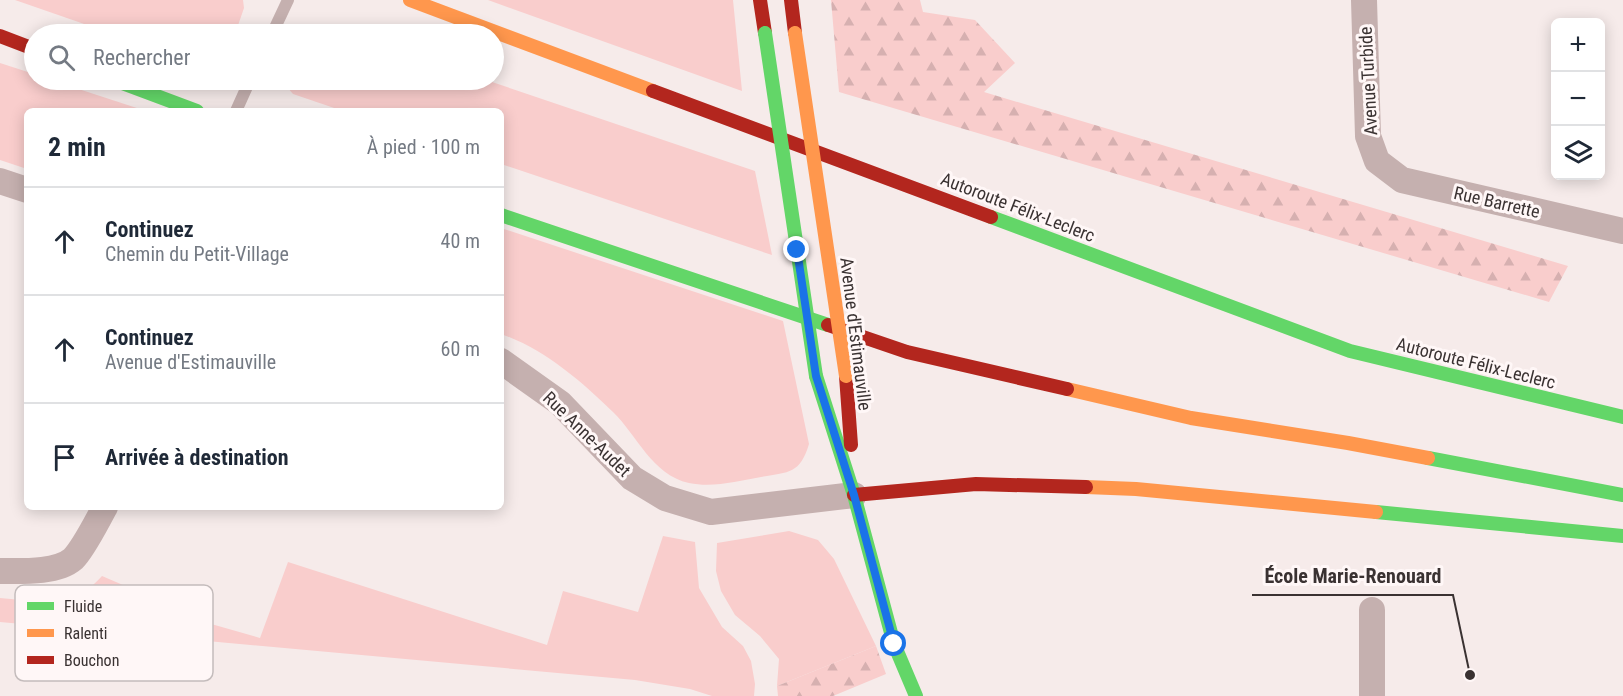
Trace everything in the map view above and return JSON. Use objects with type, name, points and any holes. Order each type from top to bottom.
[{"type":"main road","name":"Autoroute Félix-Leclerc","points":[[410,0],[474,24]]},
{"type":"main road","name":"Avenue d'Estimauville","points":[[760,0],[816,376],[854,495]]},
{"type":"main road","name":"Avenue d'Estimauville","points":[[791,0],[846,376],[854,495]]},
{"type":"main road","name":"Autoroute Félix-Leclerc","points":[[504,35],[1350,351],[1623,417]]},
{"type":"main road","points":[[0,36],[24,45]]},
{"type":"main road","points":[[141,90],[189,108]]},
{"type":"main road","points":[[504,216],[908,352],[1191,418],[1348,443],[1623,495]]},
{"type":"main road","points":[[916,696],[894,644],[854,495],[976,484],[1136,489],[1623,536]]},
{"type":"street","name":"Avenue Turbide","points":[[1364,0],[1368,136],[1377,161]]},
{"type":"street","name":"Rue Barrette","points":[[1377,161],[1402,180],[1623,231]]},
{"type":"street","points":[[0,181],[24,189]]},
{"type":"street","name":"Rue Anne-Audet","points":[[504,363],[560,403],[633,478],[665,498],[711,512],[854,495]]},
{"type":"street","points":[[0,571],[43,571],[72,560],[103,510]]},
{"type":"street","points":[[1372,610],[1372,696]]},
{"type":"lane","points":[[277,24],[288,0]]},
{"type":"lane","points":[[237,108],[245,90]]},
{"type":"green space","points":[[15,0],[243,0],[244,8],[238,24],[84,24]]},
{"type":"green space","points":[[488,0],[733,0],[742,91]]},
{"type":"green space","points":[[831,0],[920,0],[923,12],[975,20],[1015,63],[984,92],[1568,266],[1549,302],[839,92]]},
{"type":"green space","points":[[0,63],[24,71],[24,90],[82,90],[137,108],[24,108],[24,168],[0,160]]},
{"type":"green space","points":[[504,86],[755,171],[772,255],[504,165],[504,108],[334,108],[293,94],[290,90],[504,90]]},
{"type":"green space","points":[[504,229],[783,321],[809,444],[806,454],[792,470],[734,482],[698,484],[676,479],[655,463],[622,421],[588,389],[547,357],[504,335]]},
{"type":"green space","points":[[789,531],[818,540],[834,559],[876,646],[777,686],[779,659],[760,636],[735,615],[721,591],[716,571],[717,543]]},
{"type":"green space","points":[[663,536],[695,542],[699,588],[722,627],[743,646],[751,661],[755,684],[754,696],[712,696],[690,689],[635,680],[213,641],[213,625],[260,638],[288,562],[547,645],[563,591],[638,612]]},
{"type":"green space","points":[[102,576],[123,585],[94,585]]},
{"type":"green space","points":[[0,598],[15,599],[15,623],[0,622]]},
{"type":"green space","points":[[876,646],[886,674],[833,696],[778,696],[777,686]]},
{"type":"traffic: fast","points":[[765,33],[816,376]]},
{"type":"traffic: fast","points":[[141,90],[189,108]]},
{"type":"traffic: fast","points":[[504,216],[828,325]]},
{"type":"traffic: fast","points":[[991,217],[1350,351],[1623,417]]},
{"type":"traffic: fast","points":[[816,376],[854,495],[894,644],[916,696]]},
{"type":"traffic: fast","points":[[1428,458],[1623,495]]},
{"type":"traffic: fast","points":[[1376,512],[1623,536]]},
{"type":"traffic: slow","points":[[410,0],[474,24]]},
{"type":"traffic: slow","points":[[795,33],[846,376]]},
{"type":"traffic: slow","points":[[504,35],[653,91]]},
{"type":"traffic: slow","points":[[1067,389],[1191,418],[1428,458]]},
{"type":"traffic: slow","points":[[1086,487],[1136,489],[1376,512]]},
{"type":"traffic: jam","points":[[760,0],[765,33]]},
{"type":"traffic: jam","points":[[791,0],[795,33]]},
{"type":"traffic: jam","points":[[0,36],[24,45]]},
{"type":"traffic: jam","points":[[653,91],[991,217]]},
{"type":"traffic: jam","points":[[828,325],[907,352],[1067,389]]},
{"type":"traffic: jam","points":[[846,376],[851,445]]},
{"type":"traffic: jam","points":[[854,495],[976,484],[1086,487]]},
{"type":"place","name":"École Marie-Renouard","points":[[1470,675]]},
{"type":"route","points":[[797,250],[816,376],[854,495],[894,644]]}]
